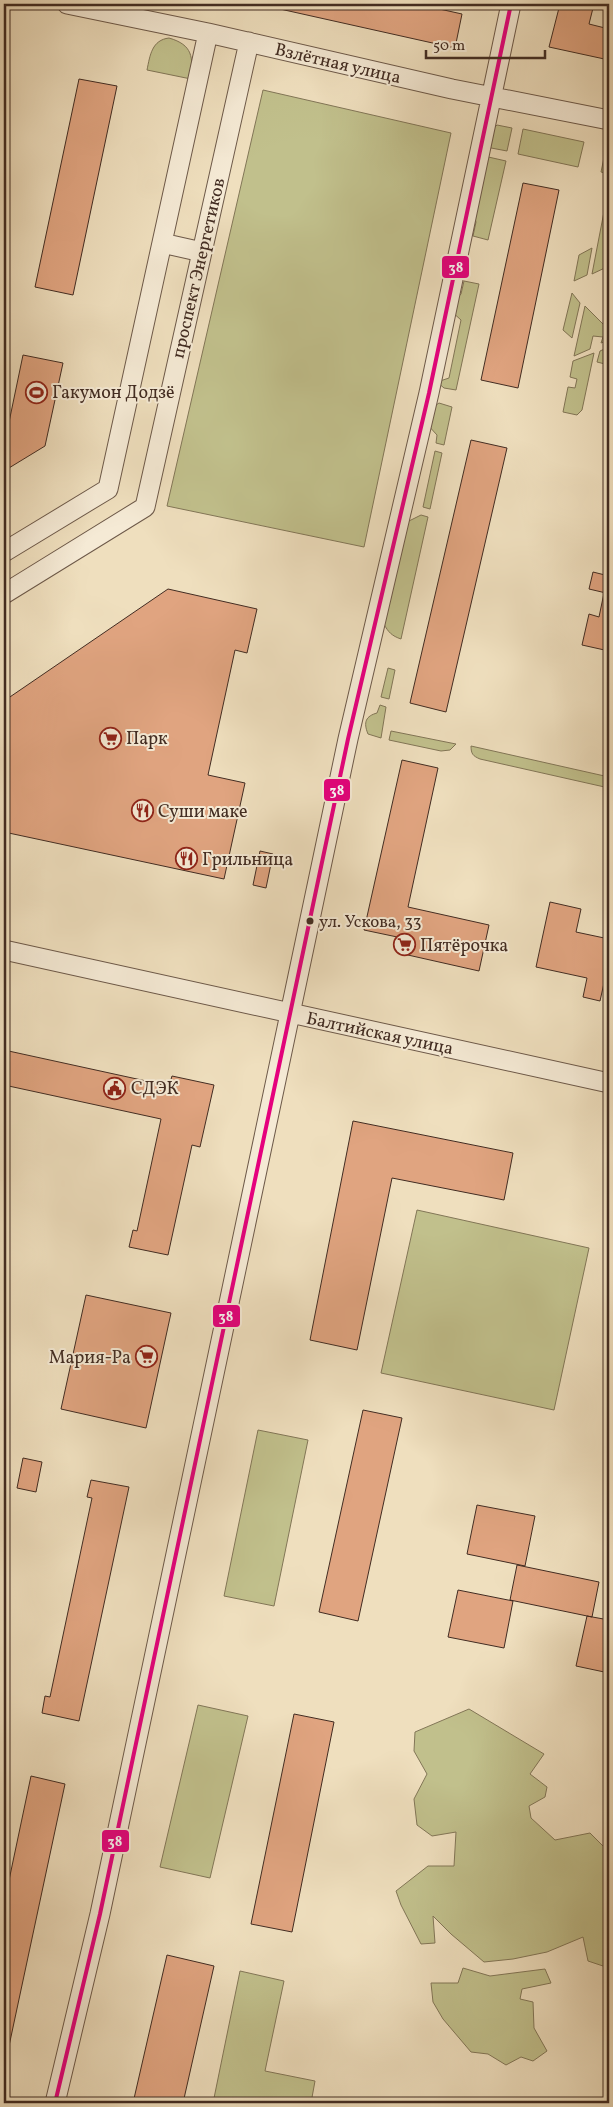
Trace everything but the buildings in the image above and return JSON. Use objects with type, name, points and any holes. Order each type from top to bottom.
[{"type":"street","name":"Взлётная улица","points":[[67,4],[609,120]]},
{"type":"street","points":[[55,2103],[100,1914],[348,739],[429,393],[511,4]]},
{"type":"street","points":[[4,552],[108,489],[208,33]]},
{"type":"street","name":"проспект Энергетиков","points":[[4,594],[145,507],[249,42]]},
{"type":"street","points":[[162,243],[202,252]]},
{"type":"street","name":"Балтийская улица","points":[[4,950],[290,1014],[609,1082]]},
{"type":"shaded area","points":[[169,38],[183,44],[190,53],[192,64],[191,79],[147,70],[155,45],[163,39]]},
{"type":"shaded area","points":[[263,90],[451,133],[364,547],[167,506]]},
{"type":"shaded area","points":[[497,125],[512,128],[507,151],[486,147],[490,132]]},
{"type":"shaded area","points":[[523,129],[584,142],[578,167],[518,154]]},
{"type":"shaded area","points":[[606,148],[609,148],[609,174],[601,172]]},
{"type":"shaded area","points":[[484,156],[506,161],[488,240],[473,236],[476,222],[472,207]]},
{"type":"shaded area","points":[[608,191],[609,266],[592,274]]},
{"type":"shaded area","points":[[592,248],[587,275],[574,281],[579,255]]},
{"type":"shaded area","points":[[464,281],[479,284],[456,390],[444,388],[437,382],[449,378],[461,320],[451,311],[452,304],[461,294]]},
{"type":"shaded area","points":[[572,293],[580,303],[572,338],[563,330]]},
{"type":"shaded area","points":[[585,306],[609,330],[609,340],[601,343],[603,337],[593,336],[590,349],[574,356]]},
{"type":"shaded area","points":[[609,347],[609,365],[597,362],[600,351]]},
{"type":"shaded area","points":[[594,353],[582,410],[577,415],[563,412],[568,387],[575,388],[577,379],[570,377],[573,361]]},
{"type":"shaded area","points":[[439,403],[452,407],[444,445],[436,443],[437,435],[426,423],[429,410]]},
{"type":"shaded area","points":[[435,451],[442,453],[430,509],[423,507]]},
{"type":"shaded area","points":[[421,515],[428,517],[401,639],[395,637],[384,624],[407,522]]},
{"type":"shaded area","points":[[388,668],[395,670],[389,699],[381,697]]},
{"type":"shaded area","points":[[380,705],[386,707],[381,738],[368,734],[366,726],[366,720],[377,713]]},
{"type":"shaded area","points":[[391,731],[456,744],[450,750],[441,751],[389,740]]},
{"type":"shaded area","points":[[471,746],[609,777],[609,788],[480,759],[473,754]]},
{"type":"shaded area","points":[[417,1210],[589,1248],[554,1410],[381,1373]]},
{"type":"shaded area","points":[[258,1430],[308,1440],[274,1606],[224,1596]]},
{"type":"shaded area","points":[[198,1705],[248,1716],[210,1878],[160,1867]]},
{"type":"shaded area","points":[[469,1709],[544,1754],[530,1774],[547,1787],[545,1797],[529,1806],[531,1818],[555,1840],[590,1833],[609,1852],[609,1963],[603,1966],[588,1961],[583,1937],[547,1952],[513,1959],[484,1962],[433,1916],[435,1943],[421,1944],[396,1891],[428,1866],[454,1866],[456,1832],[432,1836],[417,1825],[414,1799],[427,1774],[414,1751],[415,1732]]},
{"type":"shaded area","points":[[463,1968],[490,1976],[545,1969],[551,1983],[522,1989],[520,1999],[533,2002],[534,2028],[547,2051],[533,2061],[521,2057],[506,2065],[488,2054],[471,2052],[443,2019],[433,2002],[431,1983],[458,1983]]},
{"type":"shaded area","points":[[240,1971],[284,1981],[265,2071],[315,2081],[311,2103],[213,2103]]},
{"type":"transit line","name":"38","points":[[55,2103],[100,1914],[348,739],[429,393],[511,4]]},
{"type":"place","name":"Гакумон Додзё","points":[[36,392]]},
{"type":"place","name":"Парк","points":[[110,738]]},
{"type":"place","name":"Суши маке","points":[[142,811]]},
{"type":"place","name":"Грильница","points":[[186,859]]},
{"type":"place","name":"ул. Ускова, 33","points":[[310,921]]},
{"type":"place","name":"Пятёрочка","points":[[404,945]]},
{"type":"place","name":"СДЭК","points":[[115,1088]]},
{"type":"place","name":"Мария-Ра","points":[[147,1357]]}]
